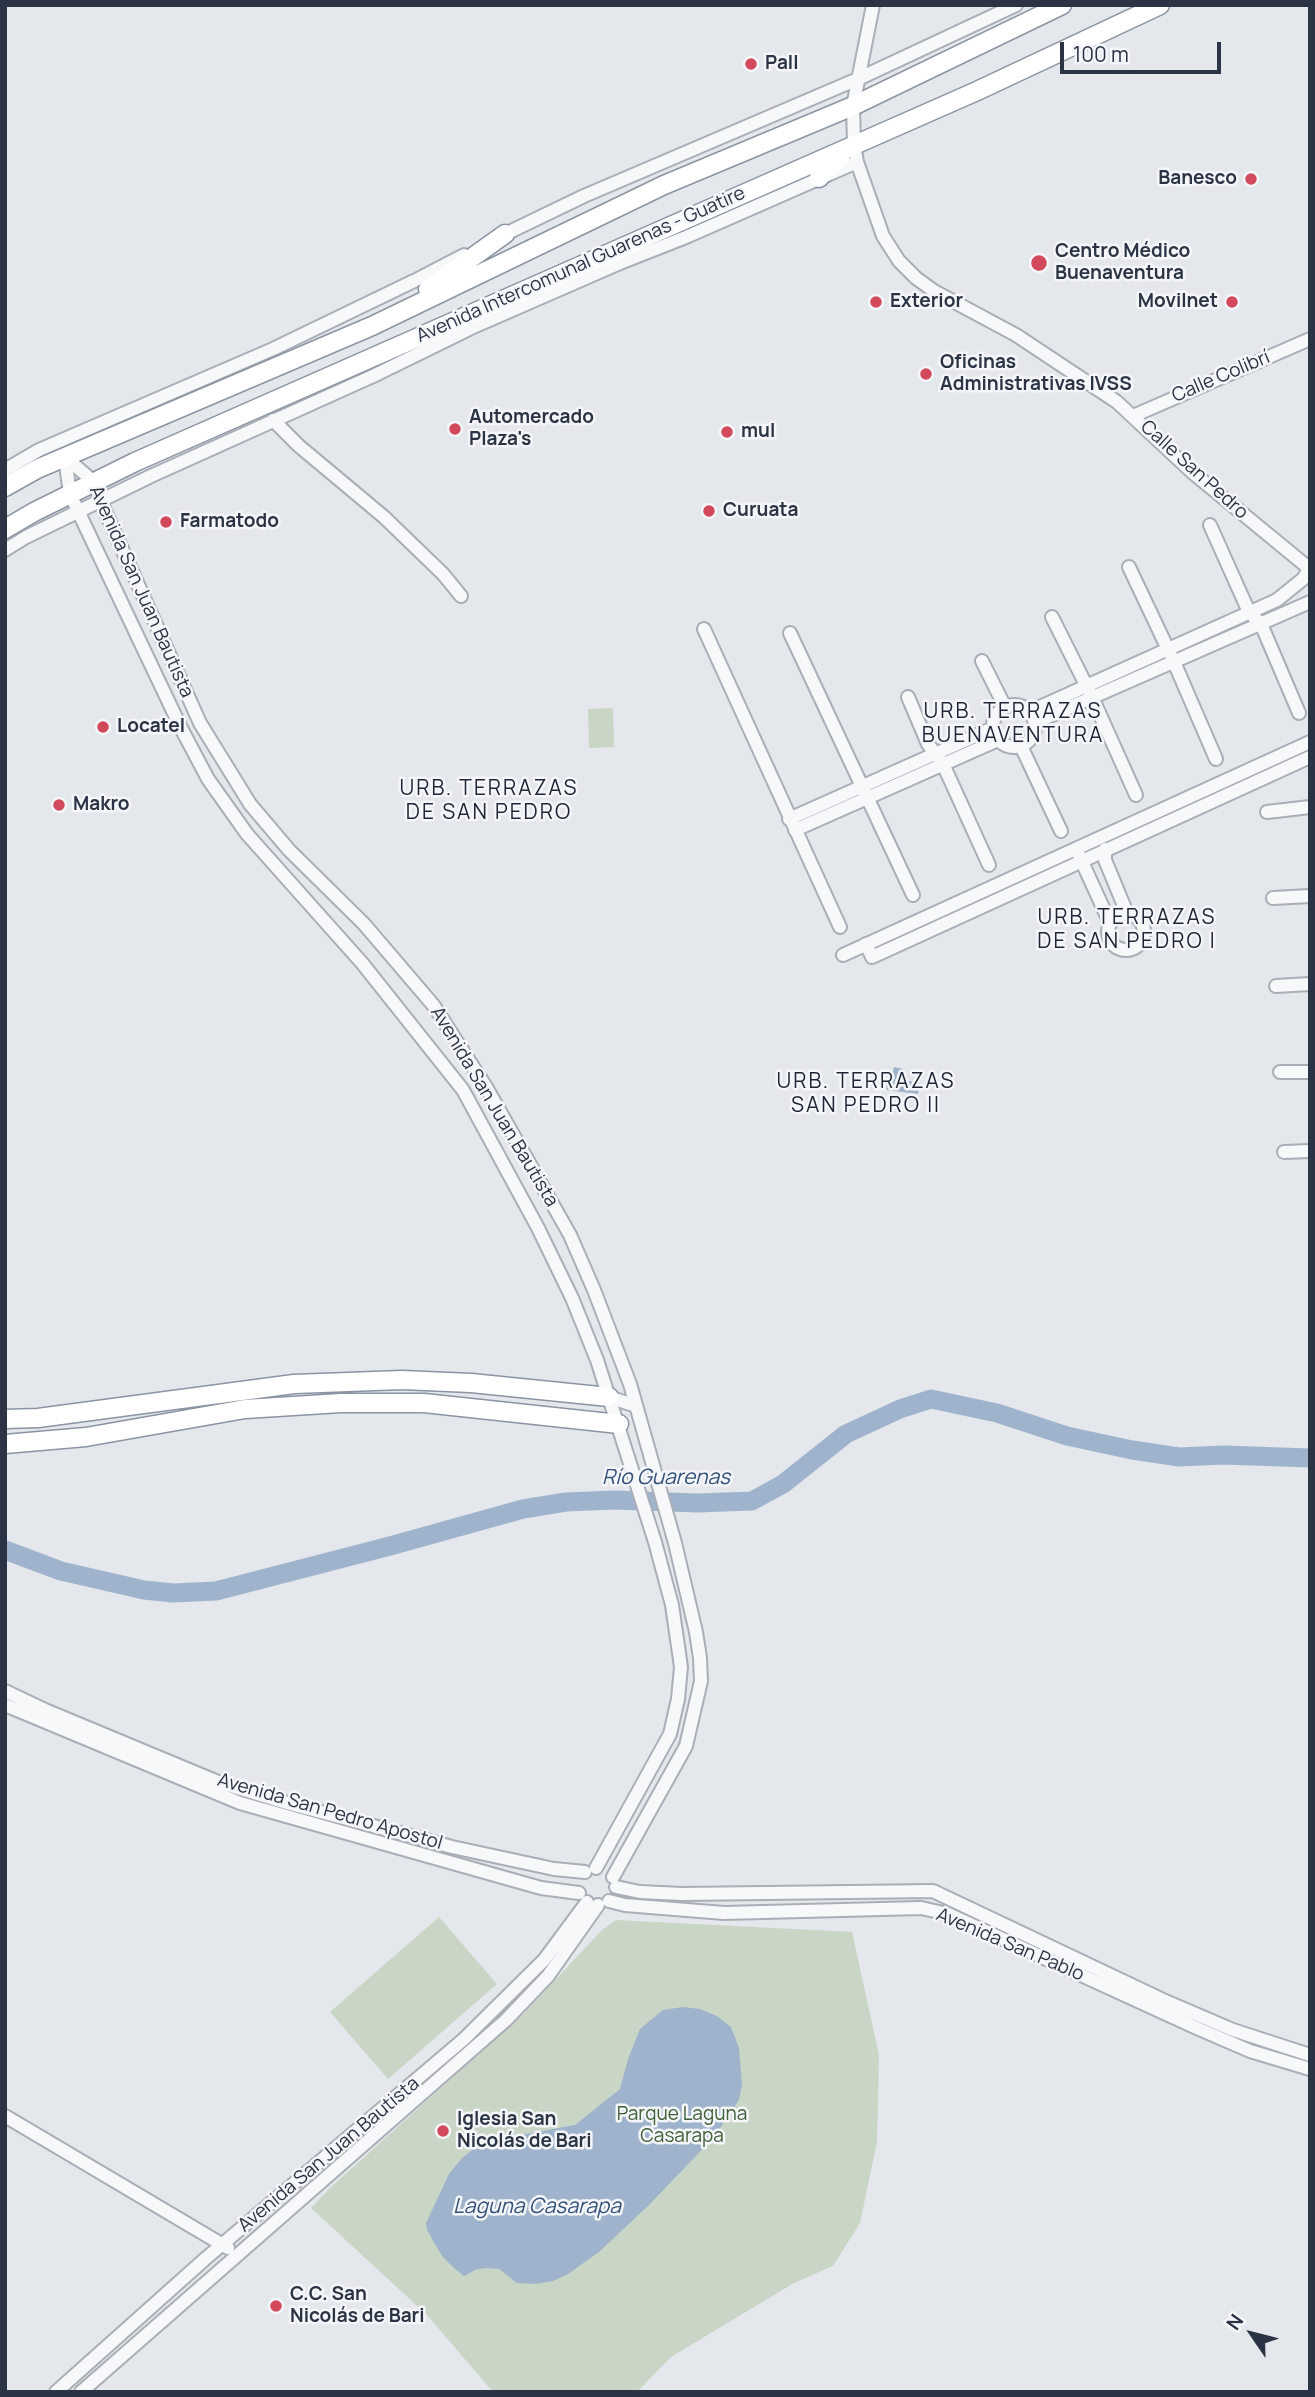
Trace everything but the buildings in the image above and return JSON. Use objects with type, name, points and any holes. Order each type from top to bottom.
[{"type":"highway","name":"Avenida Intercomunal Guarenas - Guatire","points":[[5,486],[37,469],[372,326],[664,185],[853,106],[1062,5]]},
{"type":"highway","name":"Avenida Intercomunal Guarenas - Guatire","points":[[5,529],[94,482],[855,153],[977,90],[1160,5]]},
{"type":"highway","points":[[819,177],[855,153]]},
{"type":"highway","points":[[372,326],[505,234]]},
{"type":"highway","points":[[5,480],[37,469]]},
{"type":"highway","points":[[5,1419],[38,1418],[294,1384],[402,1380],[471,1382],[609,1397]]},
{"type":"highway","points":[[5,1444],[86,1437],[246,1409],[341,1403],[424,1403],[619,1423]]},
{"type":"street","name":"Calle San Pedro","points":[[873,5],[853,106],[855,153],[883,236],[900,261],[916,278],[934,291],[1049,356],[1133,416],[1192,472],[1309,569]]},
{"type":"street","points":[[5,470],[39,450],[273,349],[584,196],[860,78],[1016,5]]},
{"type":"street","name":"Avenida Intercomunal Guarenas - Guatire","points":[[5,550],[26,537],[151,476],[471,328],[687,237],[819,177]]},
{"type":"street","name":"Calle Colibrí","points":[[1133,416],[1310,339]]},
{"type":"street","points":[[273,420],[299,446],[384,517],[443,573],[461,596]]},
{"type":"street","name":"Avenida San Juan Bautista","points":[[56,2392],[409,2087],[495,2010],[544,1960],[593,1900],[614,1882],[686,1746],[701,1681],[696,1632],[675,1542],[636,1406],[594,1290],[570,1235],[486,1087],[425,996],[364,924],[289,850],[250,804],[200,723],[94,482],[65,457]]},
{"type":"street","name":"Avenida San Juan Bautista","points":[[65,457],[71,494],[181,728],[208,779],[247,834],[362,963],[463,1090],[538,1228],[572,1298],[597,1360],[655,1542],[672,1605],[681,1667],[678,1699],[670,1734],[591,1870],[579,1882],[593,1900]]},
{"type":"street","points":[[1210,525],[1249,612],[1261,624],[1299,713]]},
{"type":"street","points":[[1129,568],[1216,759]]},
{"type":"street","points":[[1033,717],[1089,692],[1168,649],[1277,600],[1295,587],[1309,569]]},
{"type":"street","points":[[1089,692],[1174,662],[1310,602]]},
{"type":"street","points":[[1052,617],[1136,795]]},
{"type":"street","points":[[704,629],[840,927]]},
{"type":"street","points":[[790,633],[912,895]]},
{"type":"street","points":[[982,661],[1005,707]]},
{"type":"street","points":[[908,697],[928,744],[940,759],[989,864]]},
{"type":"street","points":[[1018,705],[1033,717],[1033,737],[1021,746],[1004,745],[995,734],[996,716],[1005,707],[1018,705]]},
{"type":"street","points":[[792,824],[995,734]]},
{"type":"street","points":[[843,956],[866,944],[886,942],[1082,855],[1310,742]]},
{"type":"street","points":[[1021,746],[1061,831]]},
{"type":"street","points":[[1082,855],[1105,849],[1310,757]]},
{"type":"street","points":[[1267,811],[1310,807]]},
{"type":"street","points":[[1105,849],[1105,860],[1128,913]]},
{"type":"street","points":[[1082,855],[1112,920],[1108,932],[1114,946],[1123,950],[1134,948],[1142,941],[1145,930],[1137,916],[1128,913],[1112,920]]},
{"type":"street","points":[[1273,898],[1310,896]]},
{"type":"street","points":[[866,944],[872,957],[886,942]]},
{"type":"street","points":[[1276,985],[1310,984]]},
{"type":"street","points":[[1280,1072],[1310,1072]]},
{"type":"street","points":[[1284,1152],[1310,1151]]},
{"type":"street","points":[[609,1397],[636,1406],[619,1423]]},
{"type":"street","name":"Avenida San Pedro Apostol","points":[[5,1691],[218,1782],[452,1847],[554,1869],[591,1870]]},
{"type":"street","name":"Avenida San Pedro Apostol","points":[[5,1705],[240,1803],[541,1888],[593,1900]]},
{"type":"street","points":[[591,1870],[603,1869],[614,1882]]},
{"type":"street","name":"Avenida San Pablo","points":[[614,1882],[640,1892],[682,1894],[933,1891],[1199,2029],[1310,2069]]},
{"type":"street","points":[[947,1914],[951,1898]]},
{"type":"street","name":"Avenida San Juan Bautista","points":[[81,2392],[520,2007],[548,1976],[593,1900]]},
{"type":"street","name":"Avenida San Pablo","points":[[593,1900],[724,1913],[921,1908],[947,1914],[1121,1987],[1233,2030],[1310,2055]]},
{"type":"street","points":[[1266,2055],[1270,2042]]},
{"type":"street","points":[[5,2116],[237,2253]]},
{"type":"green space","points":[[613,708],[614,747],[589,748],[588,709]]},
{"type":"green space","points":[[439,1917],[497,1984],[388,2079],[330,2012]]},
{"type":"green space","name":"Parque Laguna Casarapa","points":[[616,1920],[852,1932],[879,2055],[877,2142],[860,2223],[833,2266],[794,2283],[671,2357],[637,2392],[493,2392],[427,2315],[311,2208],[524,2013],[602,1930]]},
{"type":"water","points":[[894,1067],[903,1069],[903,1080],[920,1083],[918,1094],[887,1090],[886,1085],[891,1083]]},
{"type":"water","name":"Laguna Casarapa","points":[[683,2007],[700,2009],[717,2016],[731,2027],[739,2048],[742,2085],[739,2100],[714,2137],[650,2204],[599,2252],[568,2274],[553,2281],[536,2284],[517,2283],[499,2269],[475,2270],[464,2276],[454,2268],[442,2256],[427,2230],[426,2223],[449,2174],[462,2158],[476,2147],[499,2139],[575,2125],[620,2089],[640,2029],[663,2010]]},
{"type":"waterway","name":"Río Guarenas","points":[[5,1550],[61,1571],[144,1590],[173,1593],[216,1591],[523,1509],[566,1502],[614,1500],[697,1503],[752,1501],[783,1484],[846,1434],[900,1409],[931,1399],[997,1413],[1067,1436],[1132,1450],[1179,1457],[1224,1455],[1310,1458]]},
{"type":"place","name":"Pall","points":[[751,64]]},
{"type":"place","name":"Banesco","points":[[1251,179]]},
{"type":"place","name":"Centro Médico Buenaventura","points":[[1039,263]]},
{"type":"place","name":"Exterior","points":[[876,302]]},
{"type":"place","name":"Movilnet","points":[[1232,302]]},
{"type":"place","name":"Oficinas Administrativas IVSS","points":[[926,374]]},
{"type":"place","name":"Automercado Plaza's","points":[[455,429]]},
{"type":"place","name":"mul","points":[[727,432]]},
{"type":"place","name":"Curuata","points":[[709,511]]},
{"type":"place","name":"Farmatodo","points":[[166,522]]},
{"type":"place","name":"Locatel","points":[[103,727]]},
{"type":"place","name":"Makro","points":[[59,805]]},
{"type":"place","name":"Iglesia San Nicolás de Bari","points":[[443,2131]]},
{"type":"place","name":"C.C. San Nicolás de Bari","points":[[276,2306]]},
{"type":"district","name":"URB. TERRAZAS BUENAVENTURA","points":[[1013,724]]},
{"type":"district","name":"URB. TERRAZAS DE SAN PEDRO","points":[[489,801]]},
{"type":"district","name":"URB. TERRAZAS DE SAN PEDRO I","points":[[1127,930]]},
{"type":"district","name":"URB. TERRAZAS SAN PEDRO II","points":[[866,1094]]}]
